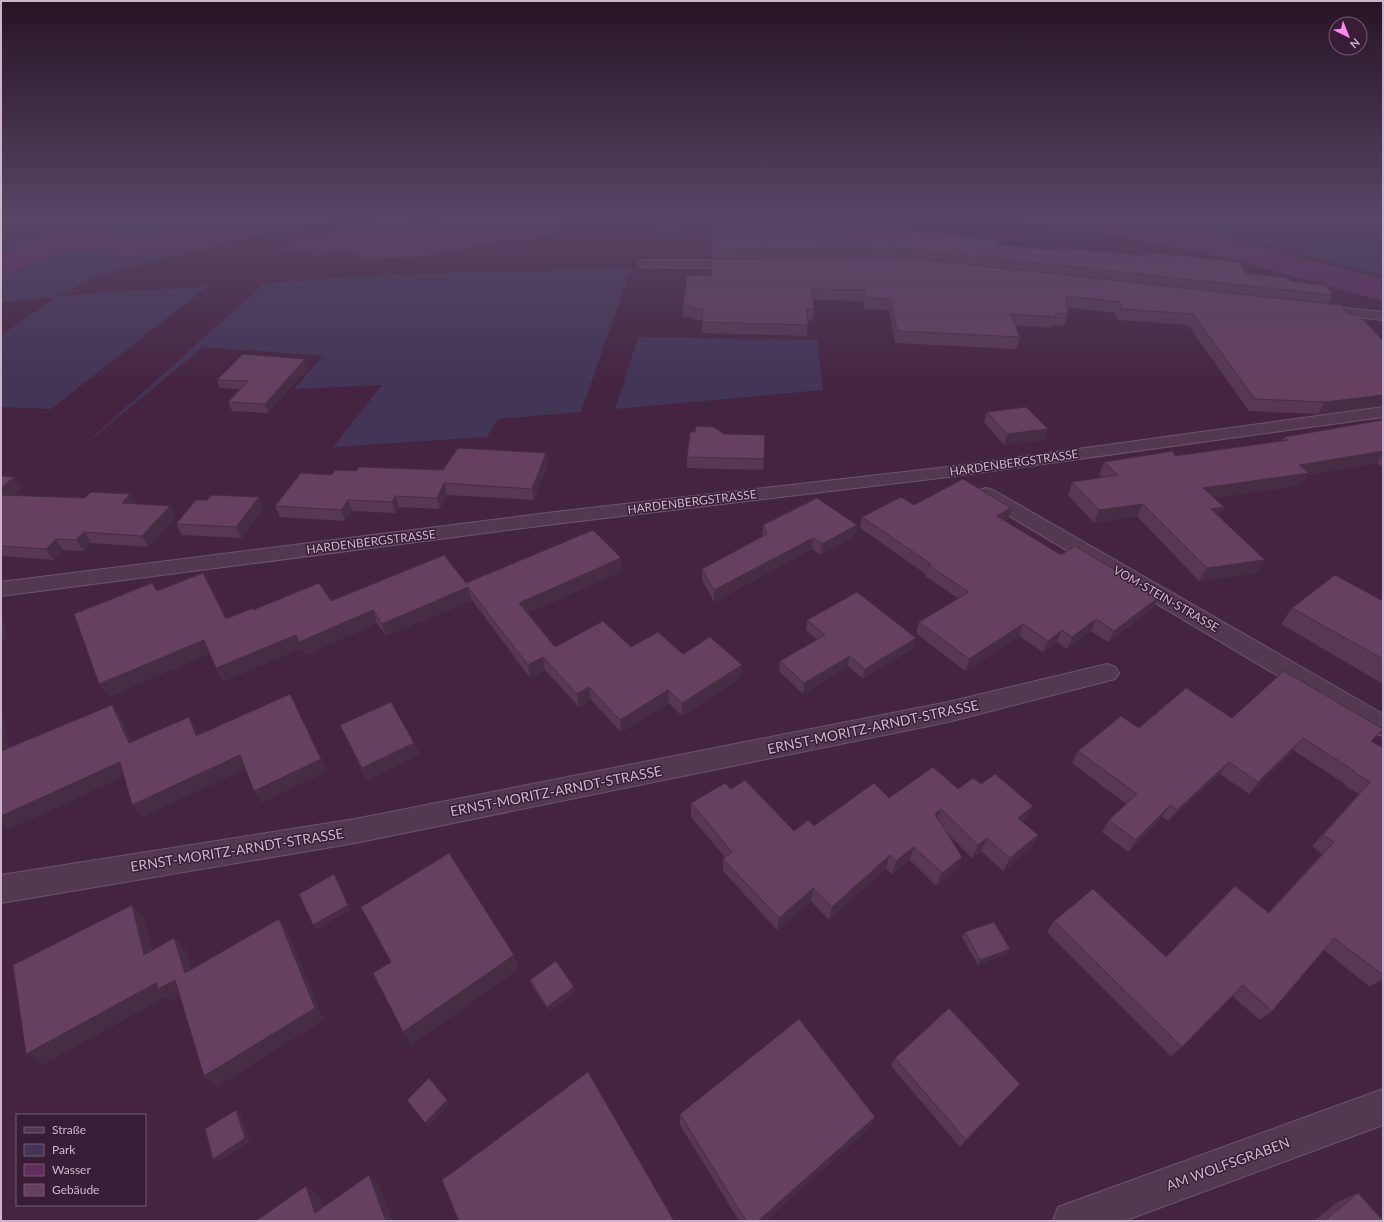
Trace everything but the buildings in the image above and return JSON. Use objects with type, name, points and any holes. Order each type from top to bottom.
[{"type":"street","points":[[1304,308],[1383,316]]},
{"type":"street","name":"HARDENBERGSTRASSE","points":[[1,588],[555,518],[948,472],[1383,412]]},
{"type":"street","name":"VOM-STEIN-STRASSE","points":[[948,472],[1383,726]]},
{"type":"street","name":"ERNST-MORITZ-ARNDT-STRASSE","points":[[1,889],[355,831],[948,712],[1107,673]]},
{"type":"street","name":"AM WOLFSGRABEN","points":[[1072,1221],[1383,1107]]},
{"type":"green space","points":[[1,272],[112,272],[96,276],[59,296],[208,286],[51,409],[1,407],[1,335],[57,297],[1,302]]},
{"type":"green space","points":[[471,272],[630,272],[581,412],[498,419],[487,437],[333,447],[382,385],[294,389],[323,356],[203,347],[76,452],[265,283],[392,274]]},
{"type":"green space","points":[[1372,272],[1383,272],[1383,275]]},
{"type":"green space","points":[[638,337],[817,340],[823,390],[615,409]]},
{"type":"waterway","points":[[1316,272],[1383,290]]}]
